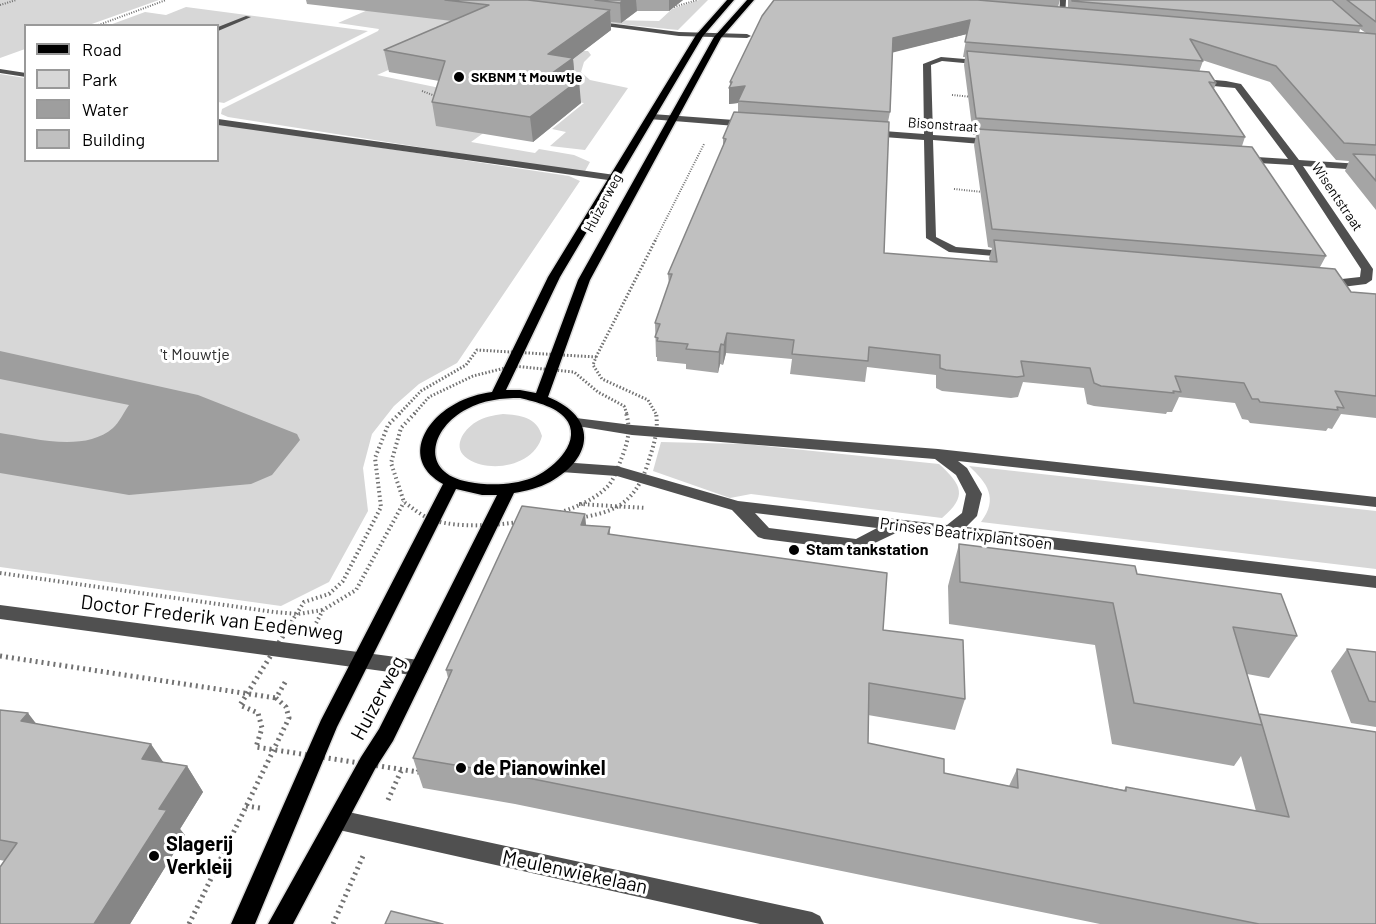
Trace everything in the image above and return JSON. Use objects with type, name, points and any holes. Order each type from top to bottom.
[{"type":"main road","name":"Huizerweg","points":[[497,395],[554,278],[700,35],[731,0]]},
{"type":"main road","name":"Huizerweg","points":[[541,397],[584,280],[718,36],[751,0]]},
{"type":"main road","points":[[520,394],[541,397],[563,407],[576,422],[577,445],[561,467],[538,482],[508,489],[478,490],[451,483],[433,468],[426,450],[431,432],[447,414],[470,402],[497,395],[520,394]]},
{"type":"main road","name":"Huizerweg","points":[[243,924],[328,726],[451,483]]},
{"type":"main road","name":"Huizerweg","points":[[280,924],[386,735],[508,489]]},
{"type":"street","points":[[1062,18],[1063,0]]},
{"type":"street","points":[[219,29],[248,17]]},
{"type":"street","points":[[1052,18],[1074,20]]},
{"type":"street","points":[[578,22],[700,35],[747,36]]},
{"type":"street","name":"Wisentstraat","points":[[941,59],[1226,83],[1238,86],[1296,163],[1367,268],[1366,280],[1342,283],[953,249],[931,238],[928,93],[927,64],[941,59]]},
{"type":"street","points":[[0,71],[24,75]]},
{"type":"street","points":[[652,117],[763,126]]},
{"type":"street","name":"Huizerweg","points":[[219,122],[615,178]]},
{"type":"street","name":"Bisonstraat","points":[[858,132],[1000,142]]},
{"type":"street","points":[[1225,158],[1376,168]]},
{"type":"street","points":[[576,422],[658,432],[938,454],[1376,502]]},
{"type":"street","points":[[938,454],[962,471],[974,494],[969,516],[949,532]]},
{"type":"street","name":"Prinses Beatrixplantsoen","points":[[561,467],[606,470],[643,477],[708,499],[738,506],[1376,582]]},
{"type":"street","points":[[738,506],[764,533],[858,545],[896,526]]},
{"type":"street","name":"Doctor Frederik van Eedenweg","points":[[0,612],[419,668]]},
{"type":"street","name":"Meulenwiekelaan","points":[[339,820],[812,924]]},
{"type":"path","points":[[0,5],[16,0]]},
{"type":"path","points":[[101,24],[166,0]]},
{"type":"path","points":[[674,7],[697,0]]},
{"type":"path","points":[[422,91],[446,99]]},
{"type":"path","points":[[928,93],[974,97]]},
{"type":"path","points":[[643,477],[658,432],[656,413],[648,400],[602,379],[593,366],[715,122]]},
{"type":"path","points":[[930,188],[987,192]]},
{"type":"path","points":[[189,924],[273,751],[256,747],[262,728],[258,713],[240,705],[304,602],[329,594],[343,581],[381,507],[375,458],[388,425],[421,391],[466,365],[477,350],[597,357]]},
{"type":"path","points":[[579,504],[622,505]]},
{"type":"path","name":"Doctor Frederik van Eedenweg","points":[[0,573],[298,614],[323,610]]},
{"type":"path","points":[[0,656],[276,698]]},
{"type":"green space","points":[[0,0],[159,0],[92,24],[24,24],[24,49],[0,58]]},
{"type":"green space","points":[[699,0],[708,0],[678,30],[608,23],[607,20],[659,21],[672,9]]},
{"type":"green space","points":[[377,6],[508,17],[377,75],[522,105],[471,142],[535,153],[539,149],[574,155],[590,162],[584,173],[228,117],[221,114],[222,109],[378,31],[379,29],[338,23]]},
{"type":"green space","points":[[186,7],[368,31],[224,103],[219,102],[219,24],[112,24],[145,12],[166,15]]},
{"type":"green space","points":[[581,51],[588,51],[591,55],[584,62],[581,72],[590,80],[628,88],[585,150],[550,146],[566,132],[552,129],[584,103],[540,96],[571,58]]},
{"type":"green space","name":"'t Mouwtje","points":[[0,74],[24,78],[24,162],[219,162],[219,123],[569,176],[580,181],[457,363],[419,384],[394,406],[372,434],[363,468],[368,511],[329,582],[281,606],[0,567]]},
{"type":"green space","points":[[503,414],[527,418],[540,430],[542,436],[538,446],[531,454],[522,460],[500,466],[478,464],[463,455],[460,445],[463,434],[482,419]]},
{"type":"green space","points":[[661,442],[745,444],[939,464],[953,478],[959,491],[959,497],[942,518],[751,494],[730,498],[653,471]]},
{"type":"green space","points":[[969,466],[1376,511],[1376,569],[981,522],[989,506],[990,498],[985,485]]},
{"type":"water","points":[[0,351],[198,395],[297,434],[300,440],[272,475],[251,484],[129,495],[0,473],[0,433],[58,442],[88,440],[101,436],[113,428],[129,405],[0,379]]},
{"type":"building","points":[[445,0],[528,0],[610,10],[548,54],[573,58],[548,76],[579,80],[530,117],[432,102],[445,61],[384,50],[489,5]]},
{"type":"building","points":[[595,0],[623,0],[620,3]]},
{"type":"building","points":[[774,0],[978,0],[1376,34],[1376,145],[1344,143],[1276,66],[1190,39],[1203,61],[965,42],[970,20],[893,38],[890,112],[738,101],[745,86],[729,88],[732,82],[730,82],[762,16]]},
{"type":"building","points":[[1332,0],[1362,26],[1072,1]]},
{"type":"building","points":[[1347,0],[1376,0],[1376,22]]},
{"type":"building","points":[[967,51],[1209,72],[1216,83],[1209,82],[1245,137],[976,118]]},
{"type":"building","points":[[734,112],[889,122],[884,253],[997,262],[994,240],[1335,269],[1351,292],[1376,294],[1376,396],[1335,391],[1344,408],[1337,407],[1338,410],[1260,402],[1258,399],[1252,399],[1244,383],[1175,376],[1181,392],[1101,386],[1094,383],[1090,368],[1021,361],[1024,376],[1017,377],[946,370],[940,368],[940,355],[869,347],[868,361],[792,354],[794,340],[727,333],[724,345],[721,344],[719,352],[686,349],[688,344],[657,341],[658,338],[655,337],[660,324],[655,323],[672,274],[668,274],[726,139],[723,138]]},
{"type":"building","points":[[977,129],[1252,147],[1326,256],[992,229]]},
{"type":"building","points":[[1353,154],[1376,155],[1376,181]]},
{"type":"building","points":[[522,506],[585,514],[581,525],[610,527],[608,534],[887,573],[883,630],[963,640],[965,699],[869,683],[868,743],[944,759],[944,773],[1018,788],[1017,769],[1126,791],[1126,787],[1289,817],[1259,714],[1376,732],[1376,924],[1259,924],[508,774],[413,758],[452,670],[446,670]]},
{"type":"building","points":[[959,544],[1135,566],[1137,574],[1281,594],[1297,636],[1233,627],[1262,725],[1134,703],[1113,603],[960,582]]},
{"type":"building","points":[[1347,649],[1376,652],[1376,702],[1369,701]]},
{"type":"building","points":[[0,710],[28,713],[21,721],[151,744],[142,759],[187,766],[159,809],[167,810],[94,924],[0,924],[0,867],[17,843],[0,840]]},
{"type":"building","points":[[391,911],[443,924],[385,924]]},
{"type":"place","name":"SKBNM 't Mouwtje","points":[[459,77]]},
{"type":"place","name":"Stam tankstation","points":[[794,550]]},
{"type":"place","name":"de Pianowinkel","points":[[461,768]]},
{"type":"place","name":"Slagerij Verkleij","points":[[154,856]]}]
